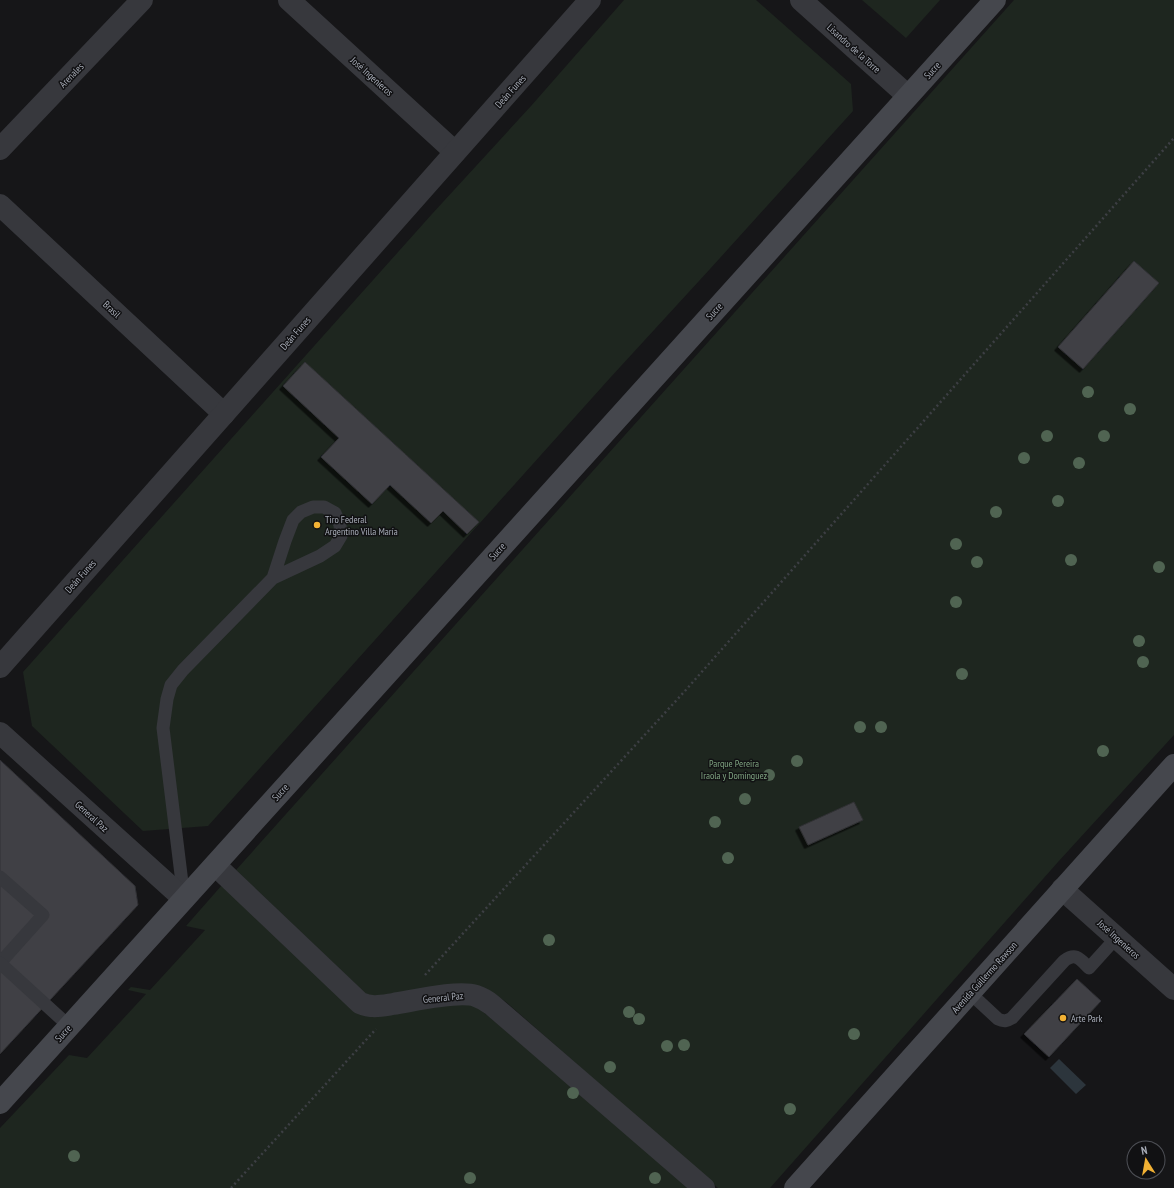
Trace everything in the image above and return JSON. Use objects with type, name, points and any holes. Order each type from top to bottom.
[{"type":"main road","name":"Sucre","points":[[0,1103],[995,0]]},
{"type":"main road","name":"Avenida Guillermo Rawson","points":[[795,1188],[1174,765]]},
{"type":"street","name":"Arenales","points":[[0,149],[142,0]]},
{"type":"street","name":"José Ingenieros","points":[[289,0],[455,152]]},
{"type":"street","name":"Deán Funes","points":[[0,667],[590,0]]},
{"type":"street","name":"Lisandro de la Torre","points":[[801,0],[908,96]]},
{"type":"street","name":"Brasil","points":[[0,205],[224,414]]},
{"type":"street","name":"General Paz","points":[[0,733],[184,899]]},
{"type":"street","name":"General Paz","points":[[214,865],[252,899],[360,1003],[368,1006],[378,1006],[462,994],[476,996],[492,1005],[704,1188]]},
{"type":"street","name":"José Ingenieros","points":[[1062,889],[1118,937],[1174,989]]},
{"type":"lane","points":[[184,899],[163,728],[167,700],[172,685],[183,670],[273,578],[320,556],[335,546],[341,536],[340,525],[335,513],[324,507],[313,507],[301,512],[293,520],[273,578]]},
{"type":"lane","points":[[0,877],[43,915],[0,963],[69,1026]]},
{"type":"lane","points":[[970,993],[998,1019],[1002,1022],[1007,1021],[1012,1018],[1069,957],[1075,956],[1080,958],[1089,968],[1118,937]]},
{"type":"path","points":[[424,976],[689,686],[1174,138]]},
{"type":"path","points":[[231,1188],[399,1003]]},
{"type":"green space","name":"Tiro Federal Argentino Villa María","points":[[624,0],[756,0],[851,84],[853,111],[610,378],[208,826],[143,831],[32,726],[23,672],[432,214],[531,106]]},
{"type":"green space","points":[[862,0],[940,0],[906,38]]},
{"type":"green space","name":"Parque Pereira Iraola y Domínguez","points":[[1014,0],[1174,0],[1174,735],[1058,862],[770,1188],[718,1188],[506,1002],[493,993],[462,1003],[474,1004],[691,1188],[0,1188],[0,1128],[69,1055],[87,1058],[146,994],[128,990],[131,987],[150,990],[205,930],[186,926],[222,885],[371,999],[236,870]]},
{"type":"shaded area","points":[[1059,1059],[1086,1085],[1076,1094],[1050,1068]]},
{"type":"building","points":[[1134,261],[1159,283],[1083,369],[1058,347]]},
{"type":"building","points":[[305,362],[479,522],[467,534],[443,511],[431,523],[390,485],[372,504],[321,457],[339,438],[283,386]]},
{"type":"building","points":[[0,760],[135,886],[138,905],[0,1054]]},
{"type":"building","points":[[854,802],[863,820],[808,845],[799,827]]},
{"type":"building","name":"Arte Park","points":[[1077,979],[1101,1001],[1049,1057],[1024,1034]]},
{"type":"place","name":"Tiro Federal Argentino Villa María","points":[[317,525]]},
{"type":"place","name":"Arte Park","points":[[1063,1018]]}]
